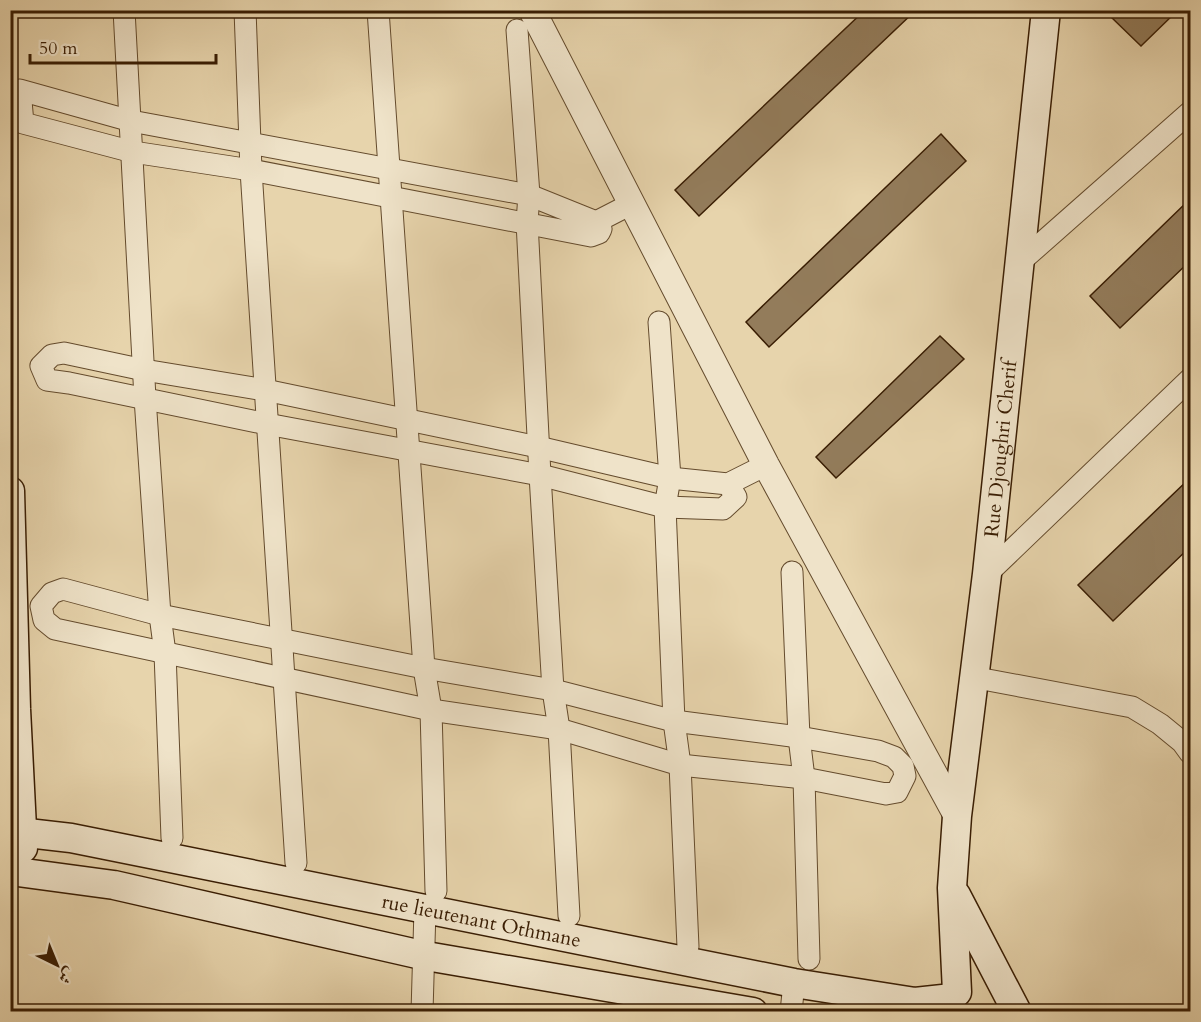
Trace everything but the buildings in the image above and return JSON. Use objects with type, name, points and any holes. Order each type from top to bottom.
[{"type":"main road","name":"Rue Djoughri Cherif","points":[[952,1000],[952,888],[957,816],[972,676],[987,574],[1046,10]]},
{"type":"main road","points":[[10,491],[16,709],[17,871],[114,885],[619,1000],[753,1011]]},
{"type":"main road","name":"rue lieutenant Othmane","points":[[16,831],[71,837],[430,900],[623,949],[676,953],[794,983],[915,1002],[952,1000],[968,985],[981,982],[1015,1005]]},
{"type":"main road","points":[[952,888],[1015,1005]]},
{"type":"main road","points":[[619,1000],[623,949]]},
{"type":"main road","points":[[659,1003],[676,953]]},
{"type":"street","points":[[124,10],[145,399],[160,615],[165,653],[172,838]]},
{"type":"street","points":[[245,10],[251,170],[296,863]]},
{"type":"street","points":[[378,10],[424,668],[431,710],[430,900],[422,1011]]},
{"type":"street","points":[[525,20],[529,195],[527,222],[538,447],[553,690],[559,729],[569,916]]},
{"type":"street","points":[[525,20],[630,204],[766,465],[957,816]]},
{"type":"street","points":[[20,90],[131,121],[251,144],[529,195],[596,222],[601,229],[596,235],[591,236],[251,170],[133,152],[23,123],[20,90]]},
{"type":"street","points":[[1019,263],[1191,112]]},
{"type":"street","points":[[596,222],[630,204]]},
{"type":"street","points":[[659,322],[670,478],[665,507],[674,721],[680,765],[676,953]]},
{"type":"street","points":[[729,484],[736,497],[723,509],[665,507],[540,475],[55,382],[47,380],[41,366],[52,355],[64,353],[144,370],[265,390],[407,422],[538,447],[670,478],[729,484],[766,465]]},
{"type":"street","points":[[987,574],[1191,379]]},
{"type":"street","points":[[792,572],[799,737],[804,778],[809,959]]},
{"type":"street","points":[[63,589],[160,615],[281,640],[553,690],[674,721],[799,737],[878,751],[894,758],[903,766],[905,776],[897,792],[886,794],[804,778],[680,765],[559,729],[431,710],[55,629],[44,620],[41,606],[52,593],[63,589]]},
{"type":"street","points":[[972,676],[1132,707],[1160,724],[1182,742],[1191,753]]},
{"type":"street","points":[[790,1011],[794,983]]}]
